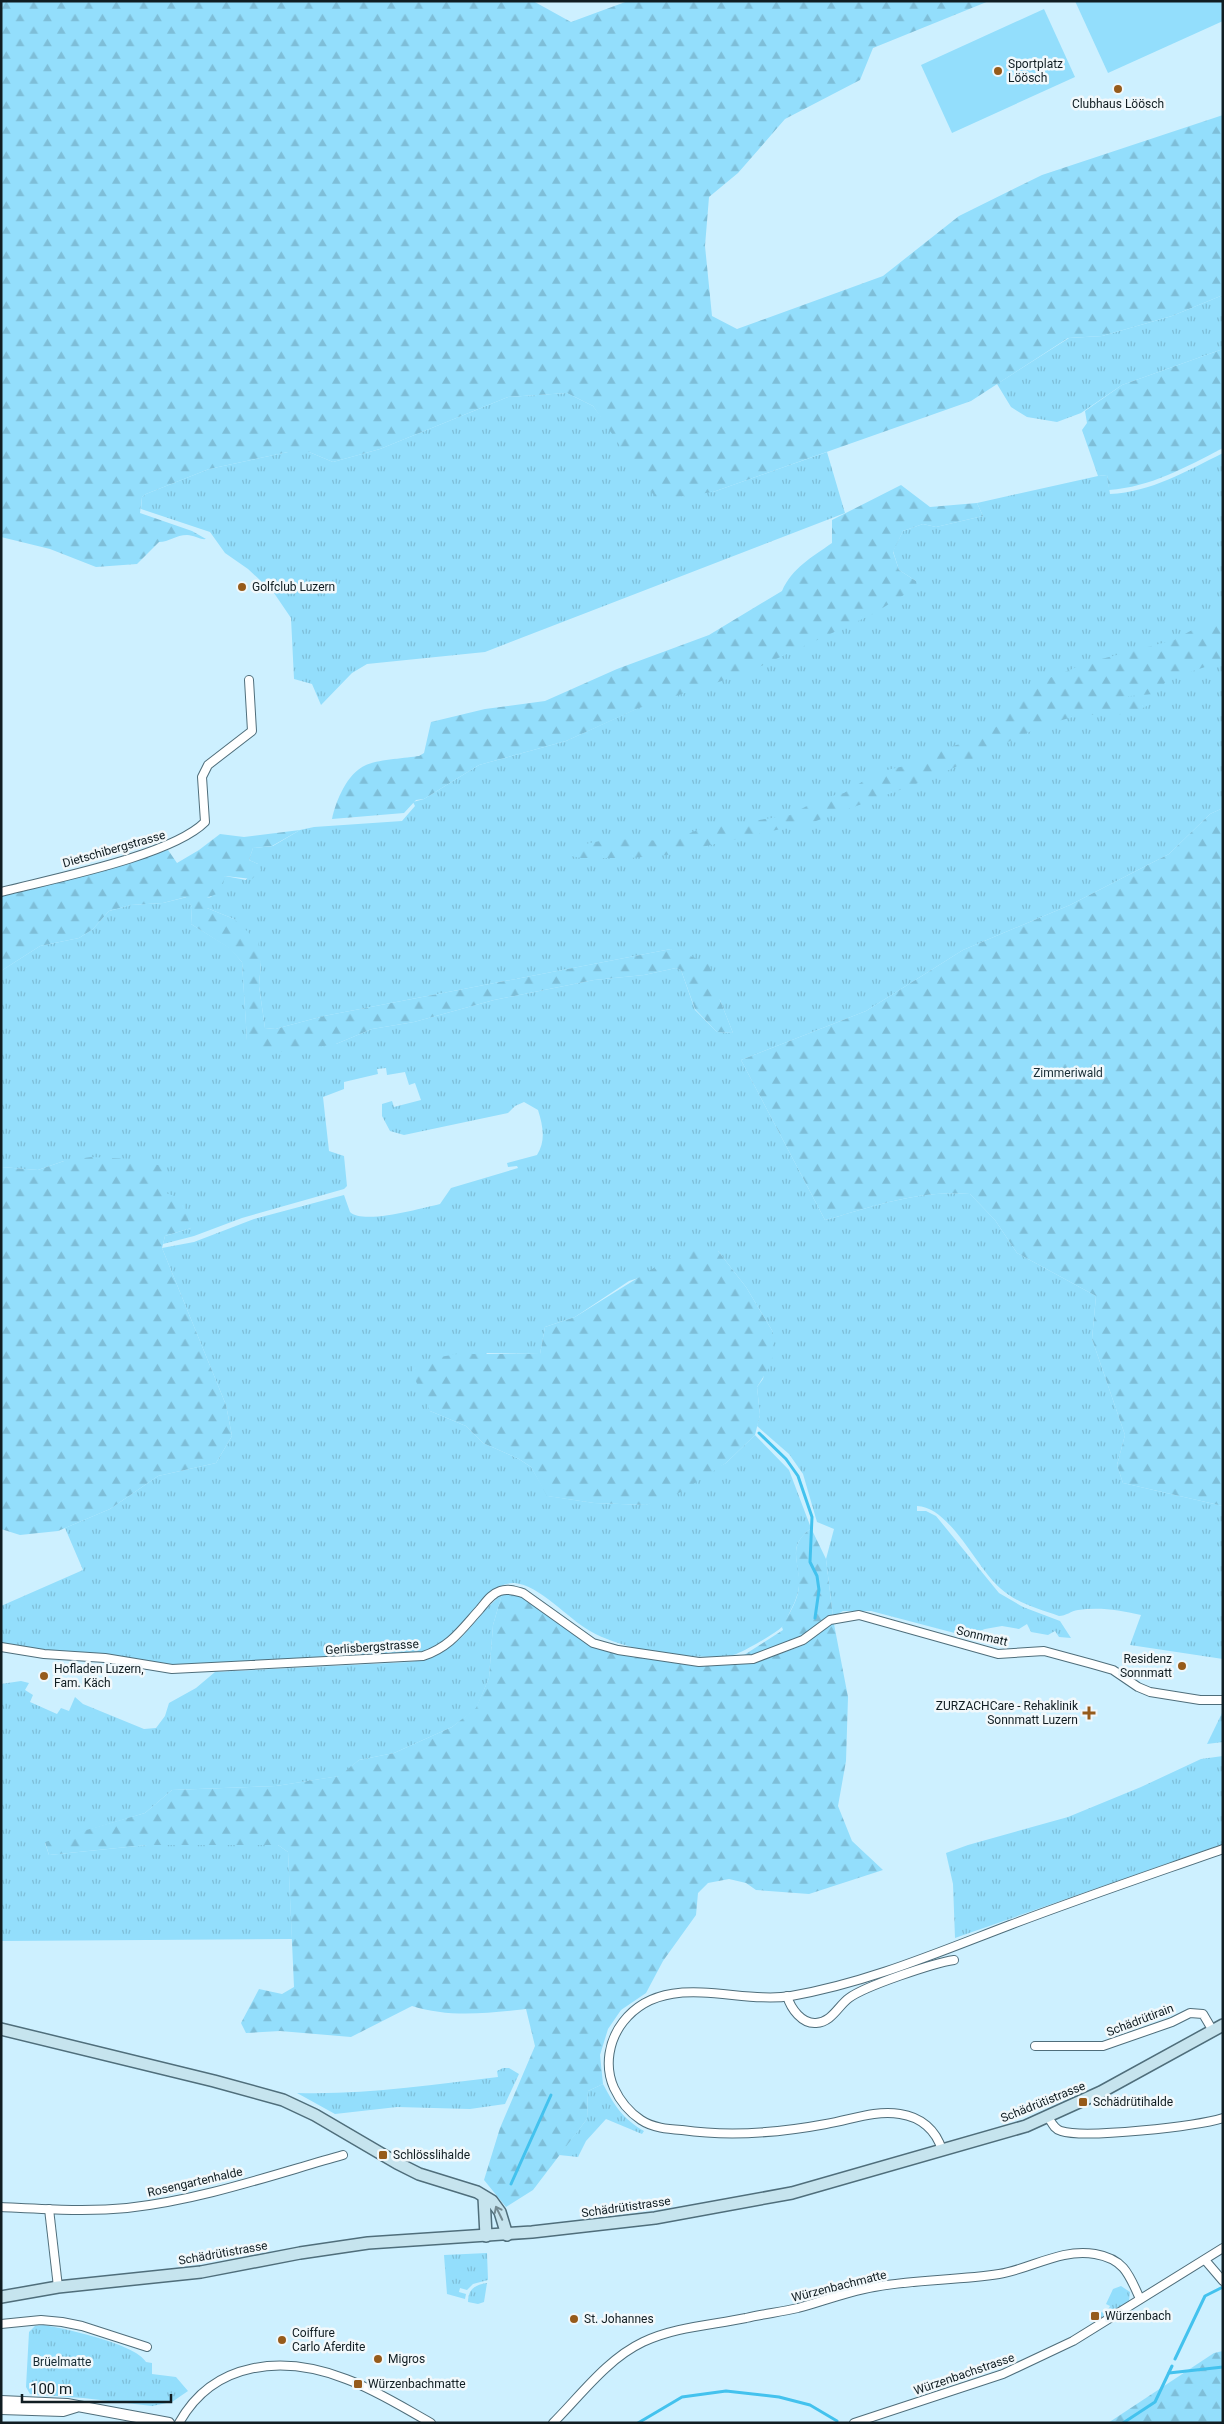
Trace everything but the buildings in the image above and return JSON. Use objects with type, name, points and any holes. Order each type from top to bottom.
[{"type":"main road","name":"Schädrütistrasse","points":[[1,2297],[58,2287],[192,2274],[300,2253],[368,2243],[506,2235],[655,2218],[765,2199],[846,2179],[1007,2132],[1048,2118],[1101,2092],[1218,2028]]},
{"type":"main road","points":[[1,2029],[214,2080],[282,2100],[315,2115],[397,2164],[429,2178],[470,2189],[492,2201],[500,2212],[506,2235]]},
{"type":"main road","points":[[484,2198],[486,2236]]},
{"type":"street","name":"Dietschibergstrasse","points":[[1,892],[115,862],[178,841],[205,822],[202,777],[208,765],[252,731],[249,680]]},
{"type":"street","name":"Gerlisbergstrasse","points":[[1,1647],[44,1654],[104,1658],[172,1669],[422,1656],[440,1650],[454,1638],[491,1596],[502,1590],[511,1590],[523,1593],[593,1643],[618,1650],[699,1662],[735,1661],[753,1659],[780,1650],[803,1640],[830,1620],[842,1617]]},
{"type":"street","name":"Sonnmatt","points":[[842,1617],[859,1615],[872,1617],[998,1654],[1013,1654],[1032,1650],[1050,1653],[1113,1670],[1138,1687],[1171,1696],[1223,1700]]},
{"type":"street","points":[[942,2150],[938,2138],[927,2126],[916,2118],[897,2113],[872,2113],[781,2133],[716,2135],[660,2128],[643,2121],[620,2099],[611,2082],[608,2064],[610,2047],[617,2030],[626,2019],[647,2003],[663,1996],[706,1992],[787,1996],[829,1989],[859,1980],[1223,1849]]},
{"type":"street","points":[[787,1996],[792,2009],[800,2017],[806,2021],[823,2022],[836,2012],[844,2001],[863,1990],[954,1960]]},
{"type":"street","name":"Schädrütirain","points":[[1035,2046],[1093,2048],[1108,2045],[1172,2022],[1193,2012],[1203,2014],[1218,2028]]},
{"type":"street","points":[[1048,2118],[1053,2126],[1060,2131],[1081,2133],[1191,2124],[1223,2118]]},
{"type":"street","name":"Rosengartenhalde","points":[[1,2207],[49,2209],[125,2208],[177,2201],[343,2155]]},
{"type":"street","points":[[49,2209],[58,2287]]},
{"type":"street","name":"Würzenbachstrasse","points":[[854,2423],[1003,2374],[1073,2342],[1223,2248]]},
{"type":"street","name":"Würzenbachmatte","points":[[553,2423],[608,2368],[642,2342],[671,2332],[797,2308],[863,2289],[924,2280],[966,2278],[1002,2273],[1066,2254],[1080,2253],[1108,2257],[1120,2264],[1126,2271],[1140,2299]]},
{"type":"street","points":[[1205,2260],[1223,2281]]},
{"type":"street","points":[[1,2324],[41,2320],[62,2322],[82,2326],[147,2347]]},
{"type":"street","points":[[178,2423],[196,2396],[220,2379],[247,2368],[268,2366],[321,2371],[348,2380],[431,2423]]},
{"type":"street","points":[[1,2401],[67,2404],[119,2412],[169,2423]]},
{"type":"street","points":[[1,2409],[63,2411],[77,2407]]},
{"type":"green space","points":[[1,1],[533,1],[571,22],[628,1],[989,1],[873,48],[860,80],[785,119],[738,173],[709,197],[705,246],[712,316],[737,329],[883,276],[959,216],[1042,175],[1223,115],[1223,295],[1172,316],[1102,336],[1068,338],[971,401],[713,492],[657,500],[593,406],[567,393],[508,397],[380,449],[333,462],[309,452],[288,452],[209,469],[146,494],[142,497],[140,513],[192,531],[206,539],[190,535],[179,536],[159,542],[137,564],[96,567],[50,549],[1,537]]},
{"type":"green space","name":"Sportplatz Löösch","points":[[1075,1],[1223,1],[1223,21],[1108,73]]},
{"type":"green space","name":"Sportplatz Löösch","points":[[1044,9],[1075,77],[952,133],[921,65]]},
{"type":"green space","points":[[1223,295],[1223,349],[1122,385],[1081,413],[1057,422],[1027,417],[1011,407],[997,384],[1069,338],[1102,336],[1172,316]]},
{"type":"green space","points":[[1223,349],[1223,448],[1168,475],[1139,485],[1109,490],[1107,475],[1098,476],[1082,430],[1087,423],[1085,411],[1122,385]]},
{"type":"green space","points":[[567,393],[593,406],[616,437],[713,492],[827,452],[845,513],[485,652],[367,664],[352,673],[321,705],[312,684],[294,679],[291,618],[274,593],[248,569],[225,553],[210,532],[141,509],[142,497],[146,494],[209,469],[288,452],[309,452],[333,462],[380,449],[508,397]]},
{"type":"green space","points":[[1223,453],[1223,808],[1210,814],[1169,854],[1070,905],[963,950],[866,1011],[741,1060],[825,1220],[896,1200],[933,1194],[970,1194],[995,1220],[1017,1253],[1096,1296],[1092,1339],[1125,1435],[1117,1465],[1123,1483],[1223,1506],[1223,1659],[1130,1645],[1141,1615],[1117,1610],[1094,1609],[1073,1611],[1059,1616],[1020,1602],[1000,1588],[941,1516],[929,1509],[917,1506],[917,1511],[926,1511],[936,1516],[999,1593],[1023,1607],[1060,1621],[1071,1638],[1059,1637],[1055,1631],[1048,1635],[1031,1632],[1027,1624],[1019,1629],[1002,1626],[985,1629],[966,1636],[871,1611],[843,1611],[833,1617],[826,1559],[834,1529],[817,1522],[803,1474],[789,1454],[757,1426],[760,1415],[757,1387],[763,1379],[773,1332],[746,1287],[718,1251],[629,1281],[575,1317],[545,1327],[540,1354],[487,1353],[430,1411],[466,1426],[483,1443],[519,1459],[531,1467],[548,1496],[594,1503],[646,1505],[726,1463],[755,1435],[789,1470],[811,1528],[798,1542],[796,1549],[799,1577],[798,1590],[796,1600],[785,1623],[778,1630],[750,1647],[733,1655],[699,1657],[660,1653],[621,1644],[590,1631],[534,1590],[514,1583],[504,1584],[495,1589],[446,1641],[432,1648],[412,1653],[182,1666],[1,1644],[1,1606],[83,1570],[65,1528],[110,1509],[158,1476],[216,1463],[232,1436],[226,1405],[162,1248],[194,1242],[254,1219],[344,1195],[350,1212],[357,1216],[367,1217],[407,1212],[440,1204],[451,1188],[518,1168],[517,1166],[508,1167],[507,1163],[537,1155],[542,1144],[543,1133],[538,1110],[524,1102],[515,1106],[508,1113],[404,1135],[390,1131],[382,1116],[382,1104],[392,1101],[394,1107],[421,1100],[415,1083],[409,1085],[405,1072],[387,1075],[386,1068],[377,1069],[378,1074],[344,1082],[344,1089],[323,1097],[329,1151],[344,1156],[347,1186],[344,1189],[242,1218],[194,1236],[163,1244],[165,1236],[191,1228],[64,1161],[38,1170],[1,1167],[1,971],[40,946],[79,938],[93,929],[109,911],[131,905],[163,903],[187,897],[192,907],[191,924],[230,948],[242,962],[247,1040],[336,1044],[372,1029],[414,1022],[494,1000],[594,980],[644,975],[676,968],[681,970],[695,1010],[717,1032],[733,1033],[720,1000],[671,949],[324,1016],[275,1029],[265,1028],[259,986],[261,962],[234,919],[207,908],[207,898],[211,897],[225,876],[246,880],[258,864],[249,860],[253,848],[273,846],[300,830],[314,827],[402,821],[415,806],[413,802],[424,799],[479,765],[566,741],[916,581],[899,570],[893,551],[903,531],[923,524],[936,527],[983,516],[977,503],[1098,476],[1107,475],[1110,494],[1140,489],[1168,480]]},
{"type":"green space","points":[[901,485],[930,507],[977,503],[983,516],[936,527],[923,524],[903,531],[893,552],[899,570],[916,581],[917,587],[871,615],[746,673],[639,708],[566,741],[479,765],[424,799],[416,800],[404,813],[332,819],[343,788],[353,774],[366,765],[391,759],[419,756],[424,753],[431,722],[485,709],[545,701],[617,669],[709,635],[782,591],[797,569],[832,543],[832,520]]},
{"type":"green space","points":[[1223,613],[1223,661],[1166,682],[1153,694],[1119,697],[1119,699],[1152,700],[1149,705],[1130,714],[1080,715],[1044,725],[932,778],[816,821],[667,855],[630,858],[581,858],[571,856],[574,848],[600,841],[616,839],[669,841],[698,830],[790,815],[820,799],[844,793],[878,772],[909,765],[939,750],[974,740],[999,725],[1009,712],[1012,699],[1039,682],[1090,662],[1174,640]]},
{"type":"green space","name":"Zimmeriwald","points":[[1223,808],[1223,1506],[1123,1483],[1117,1465],[1125,1435],[1092,1339],[1096,1296],[1017,1253],[995,1220],[970,1194],[933,1194],[896,1200],[825,1220],[741,1060],[866,1011],[963,950],[1070,905],[1169,854],[1210,814]]},
{"type":"green space","points":[[300,830],[272,846],[253,848],[249,860],[258,864],[261,870],[252,879],[225,876],[221,892],[207,898],[207,908],[234,919],[258,941],[261,962],[259,986],[265,1028],[275,1029],[324,1016],[671,949],[709,963],[720,1000],[733,1033],[717,1032],[695,1009],[681,970],[676,968],[644,975],[594,980],[494,1000],[414,1022],[372,1029],[336,1044],[286,1052],[253,1048],[247,1041],[242,962],[229,948],[191,924],[192,907],[186,897],[163,903],[131,905],[109,911],[93,929],[79,938],[40,946],[1,971],[1,895],[168,850],[177,863],[199,850],[220,834],[244,837]]},
{"type":"green space","points":[[91,1157],[131,1159],[163,1166],[166,1193],[182,1199],[191,1228],[165,1236],[162,1248],[226,1405],[232,1436],[216,1463],[158,1476],[110,1509],[58,1531],[20,1535],[1,1529],[1,1167],[38,1170],[64,1161]]},
{"type":"green space","points":[[702,1247],[718,1251],[746,1287],[773,1332],[772,1363],[757,1387],[760,1415],[755,1435],[726,1463],[681,1492],[646,1505],[594,1503],[547,1496],[531,1467],[519,1459],[483,1443],[466,1426],[430,1411],[412,1373],[412,1362],[457,1354],[540,1354],[545,1327],[575,1317],[665,1261],[684,1251]]},
{"type":"green space","points":[[811,1528],[826,1559],[833,1617],[796,1642],[748,1657],[734,1657],[744,1655],[783,1630],[782,1627],[799,1590],[797,1547],[799,1541]]},
{"type":"green space","points":[[502,1594],[493,1625],[489,1678],[476,1709],[452,1727],[394,1753],[359,1760],[340,1776],[276,1786],[172,1790],[145,1813],[45,1843],[49,1855],[147,1845],[278,1845],[288,1852],[292,1939],[1,1941],[1,1684],[21,1681],[29,1683],[25,1690],[33,1695],[30,1702],[57,1714],[61,1708],[69,1711],[75,1697],[83,1704],[144,1729],[156,1728],[165,1716],[169,1703],[196,1688],[215,1672],[410,1662],[441,1653],[462,1637]]},
{"type":"green space","points":[[502,1594],[523,1596],[616,1653],[694,1666],[743,1664],[766,1659],[804,1645],[826,1626],[834,1624],[848,1697],[846,1761],[838,1806],[852,1841],[883,1870],[809,1894],[756,1890],[746,1883],[729,1879],[708,1883],[698,1893],[696,1915],[663,1961],[646,1993],[621,2010],[608,2029],[600,2055],[603,2084],[588,2091],[587,2119],[533,2190],[506,2207],[484,2180],[500,2128],[535,2046],[526,2009],[483,2013],[455,2013],[426,2010],[412,2006],[351,2037],[280,2031],[246,2033],[241,2023],[259,1989],[282,1994],[294,1987],[288,1852],[278,1845],[147,1845],[49,1855],[45,1842],[145,1813],[172,1790],[276,1786],[339,1776],[359,1760],[394,1753],[452,1727],[476,1708],[489,1678],[493,1625]]},
{"type":"green space","points":[[1223,1711],[1223,1742],[1207,1744]]},
{"type":"green space","points":[[1223,1756],[1223,1844],[955,1938],[953,1884],[946,1853],[1068,1817],[1141,1787],[1201,1759]]},
{"type":"green space","points":[[509,2068],[519,2074],[505,2104],[470,2109],[397,2107],[335,2114],[297,2093],[398,2089],[498,2077],[497,2071]]},
{"type":"green space","points":[[603,2084],[620,2111],[630,2122],[644,2131],[642,2134],[606,2119],[586,2141],[578,2157],[559,2155],[587,2119],[588,2091]]},
{"type":"green space","points":[[487,2253],[488,2280],[473,2284],[467,2290],[460,2288],[459,2292],[466,2294],[465,2299],[447,2294],[444,2255]]},
{"type":"green space","points":[[487,2283],[484,2302],[478,2304],[468,2302],[469,2294],[473,2288]]},
{"type":"green space","points":[[1121,2286],[1130,2292],[1129,2301],[1099,2319],[1101,2312],[1106,2314],[1110,2306],[1106,2304],[1113,2289]]},
{"type":"green space","name":"Brüelmatte","points":[[44,2325],[100,2338],[129,2349],[140,2355],[146,2362],[152,2363],[152,2374],[176,2377],[188,2391],[172,2402],[152,2406],[30,2394],[26,2387],[29,2332],[35,2326]]},
{"type":"green space","points":[[1223,2351],[1223,2423],[1108,2423],[1214,2353]]},
{"type":"waterway","points":[[759,1433],[786,1459],[798,1476],[812,1517],[810,1562],[817,1576],[819,1590],[815,1618]]},
{"type":"waterway","points":[[511,2184],[551,2095]]},
{"type":"waterway","points":[[1175,2359],[1205,2296],[1223,2287]]},
{"type":"waterway","points":[[1123,2423],[1155,2402],[1172,2366]]},
{"type":"waterway","points":[[1169,2373],[1223,2367]]},
{"type":"waterway","points":[[638,2423],[682,2397],[726,2391],[779,2397],[810,2405],[837,2421]]},
{"type":"place","name":"Sportplatz Löösch","points":[[998,71]]},
{"type":"place","name":"Clubhaus Löösch","points":[[1118,89]]},
{"type":"place","name":"Golfclub Luzern","points":[[242,587]]},
{"type":"place","name":"Residenz Sonnmatt","points":[[1182,1666]]},
{"type":"place","name":"Hofladen Luzern, Fam. Käch","points":[[44,1676]]},
{"type":"place","name":"ZURZACHCare - Rehaklinik Sonnmatt Luzern","points":[[1089,1713]]},
{"type":"place","name":"Schädrütihalde","points":[[1083,2102]]},
{"type":"place","name":"Schlösslihalde","points":[[383,2155]]},
{"type":"place","name":"Würzenbach","points":[[1095,2316]]},
{"type":"place","name":"St. Johannes","points":[[574,2319]]},
{"type":"place","name":"Coiffure Carlo Aferdite","points":[[282,2340]]},
{"type":"place","name":"Migros","points":[[378,2359]]},
{"type":"place","name":"Würzenbachmatte","points":[[358,2384]]}]
